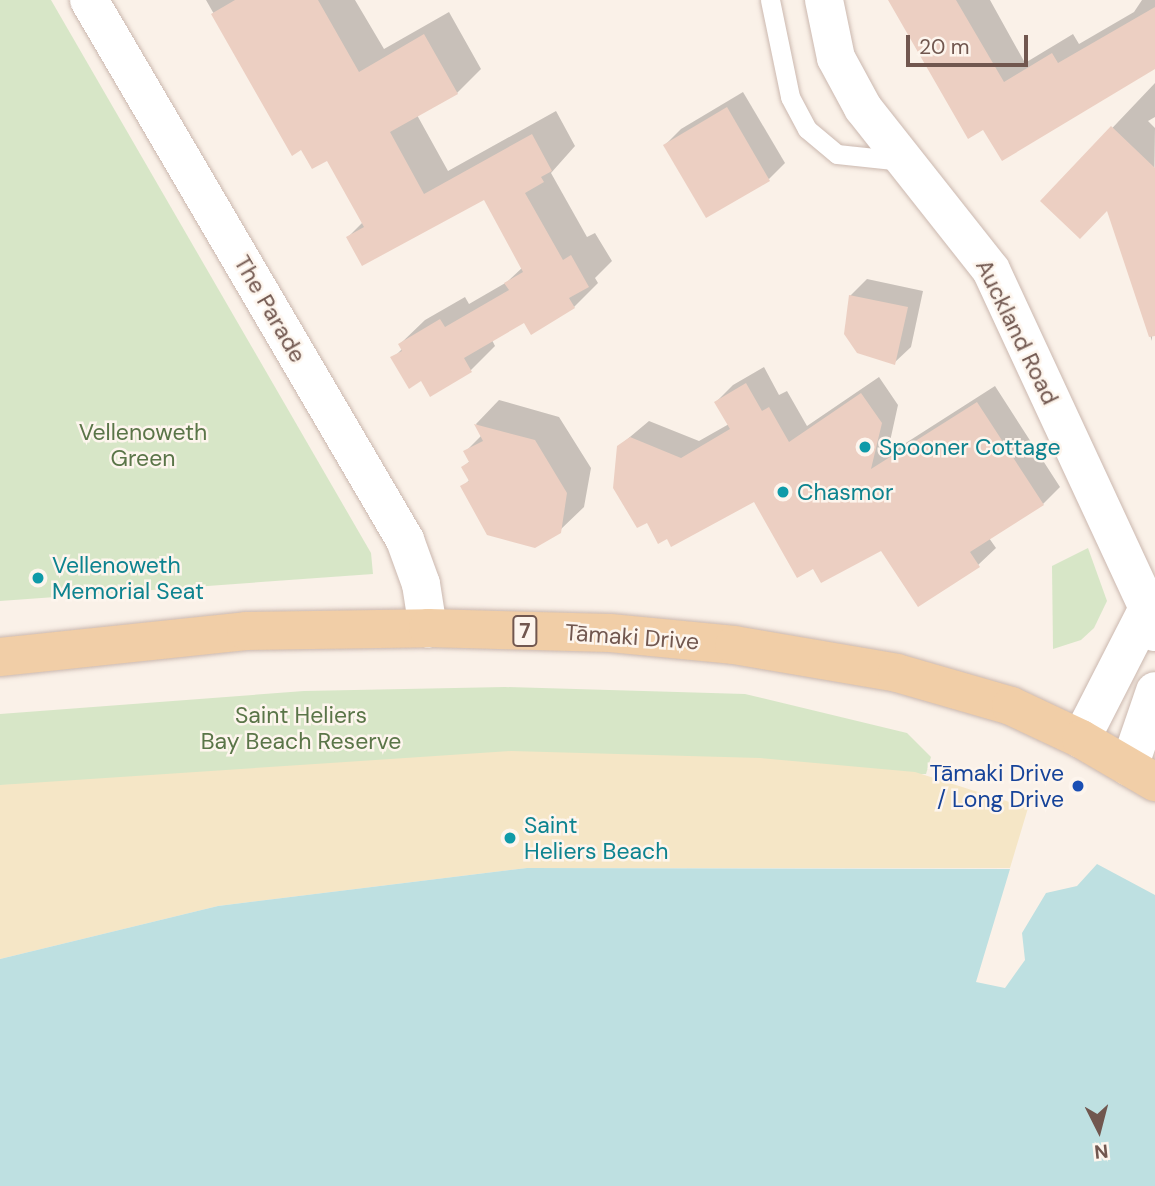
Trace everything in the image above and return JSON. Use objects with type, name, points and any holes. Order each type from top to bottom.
[{"type":"main road","name":"Tāmaki Drive","points":[[0,657],[246,631],[428,628],[610,633],[803,654],[897,673],[1011,706],[1082,739],[1142,774]]},
{"type":"street","name":"The Parade","points":[[89,0],[405,540],[421,584],[428,628]]},
{"type":"street","name":"Auckland Road","points":[[824,0],[836,58],[863,108],[991,270],[1152,620],[1082,739]]},
{"type":"street","points":[[1142,774],[1155,691]]},
{"type":"lane","points":[[770,0],[790,97],[807,129],[837,154],[908,162]]},
{"type":"green space","name":"Vellenoweth Green","points":[[0,0],[51,0],[371,553],[373,574],[0,601]]},
{"type":"green space","points":[[1088,548],[1107,601],[1094,628],[1081,640],[1053,649],[1052,566]]},
{"type":"green space","name":"Saint Heliers Bay Beach Reserve","points":[[505,687],[745,694],[907,733],[931,757],[926,774],[0,785],[0,714],[304,691]]},
{"type":"sand","name":"Saint Heliers Beach","points":[[511,751],[760,758],[915,772],[1028,808],[1010,868],[527,868],[218,906],[0,959],[0,785]]},
{"type":"water","points":[[1097,864],[1155,895],[1155,1186],[0,1186],[0,959],[218,906],[527,868],[1010,869],[976,982],[1005,988],[1025,960],[1022,933],[1046,893],[1077,886]]},
{"type":"building","points":[[235,0],[318,0],[359,72],[424,34],[458,94],[390,132],[424,194],[532,134],[552,171],[541,177],[544,182],[525,193],[563,260],[571,255],[589,287],[569,298],[575,308],[531,335],[524,323],[464,358],[472,372],[430,397],[421,381],[409,389],[390,357],[402,351],[398,344],[440,319],[445,327],[509,290],[504,283],[523,272],[484,200],[362,266],[346,237],[364,227],[327,161],[312,169],[301,150],[292,156],[211,14]]},
{"type":"building","points":[[888,0],[956,0],[1004,82],[1052,53],[1058,63],[1155,7],[1155,69],[1002,161],[983,130],[968,139]]},
{"type":"building","points":[[727,107],[770,181],[706,218],[663,145]]},
{"type":"building","points":[[1111,126],[1155,168],[1155,336],[1149,337],[1107,211],[1080,239],[1040,201]]},
{"type":"building","points":[[849,295],[908,307],[895,365],[857,353],[844,334]]},
{"type":"building","points":[[746,383],[762,411],[769,407],[789,442],[861,393],[882,423],[871,469],[977,402],[1044,505],[970,552],[980,567],[918,607],[881,551],[821,583],[813,569],[797,578],[754,502],[671,547],[667,539],[658,544],[647,523],[637,528],[613,488],[617,446],[630,437],[681,458],[730,429],[714,402]]},
{"type":"building","points":[[474,424],[535,440],[567,493],[561,533],[535,548],[487,535],[460,486],[469,481],[461,467],[469,462],[463,451],[483,441]]},
{"type":"place","name":"Spooner Cottage","points":[[865,447]]},
{"type":"place","name":"Chasmor","points":[[783,492]]},
{"type":"place","name":"Vellenoweth Memorial Seat","points":[[38,578]]},
{"type":"place","name":"Tāmaki Drive / Long Drive","points":[[1078,786]]},
{"type":"place","name":"Saint Heliers Beach","points":[[510,838]]}]
